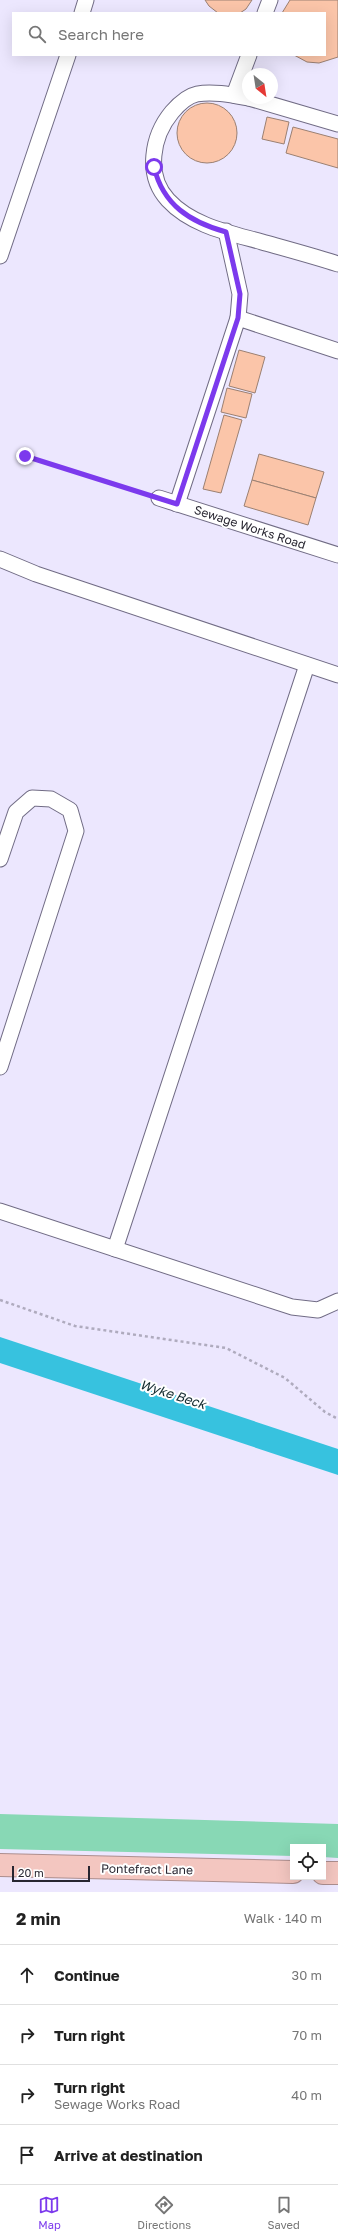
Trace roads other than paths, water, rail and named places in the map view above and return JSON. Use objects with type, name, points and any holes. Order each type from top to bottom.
[{"type":"highway","name":"Pontefract Lane","points":[[0,1865],[290,1872]]},
{"type":"highway","points":[[326,1873],[338,1873]]},
{"type":"lane","points":[[82,12],[86,0]]},
{"type":"lane","points":[[265,12],[270,0]]},
{"type":"lane","points":[[0,256],[68,56]]},
{"type":"lane","points":[[247,68],[249,56]]},
{"type":"lane","points":[[242,97],[196,94],[178,104],[164,122],[155,141],[154,167],[156,179],[168,200],[184,213],[209,227],[338,264]]},
{"type":"lane","points":[[268,104],[338,124]]},
{"type":"lane","points":[[177,504],[238,318],[240,294],[226,232]]},
{"type":"lane","points":[[238,318],[338,351]]},
{"type":"lane","name":"Sewage Works Road","points":[[160,498],[338,555]]},
{"type":"lane","points":[[0,559],[44,576],[338,675]]},
{"type":"lane","points":[[115,1249],[307,665]]},
{"type":"lane","points":[[0,858],[16,812],[32,798],[51,799],[70,810],[76,831],[0,1067]]},
{"type":"lane","points":[[0,1211],[292,1307],[318,1310],[338,1301]]},
{"type":"water","points":[[0,1337],[338,1449],[338,1475],[0,1363]]},
{"type":"water label","name":"Wyke Beck","points":[[173,1394]]}]
